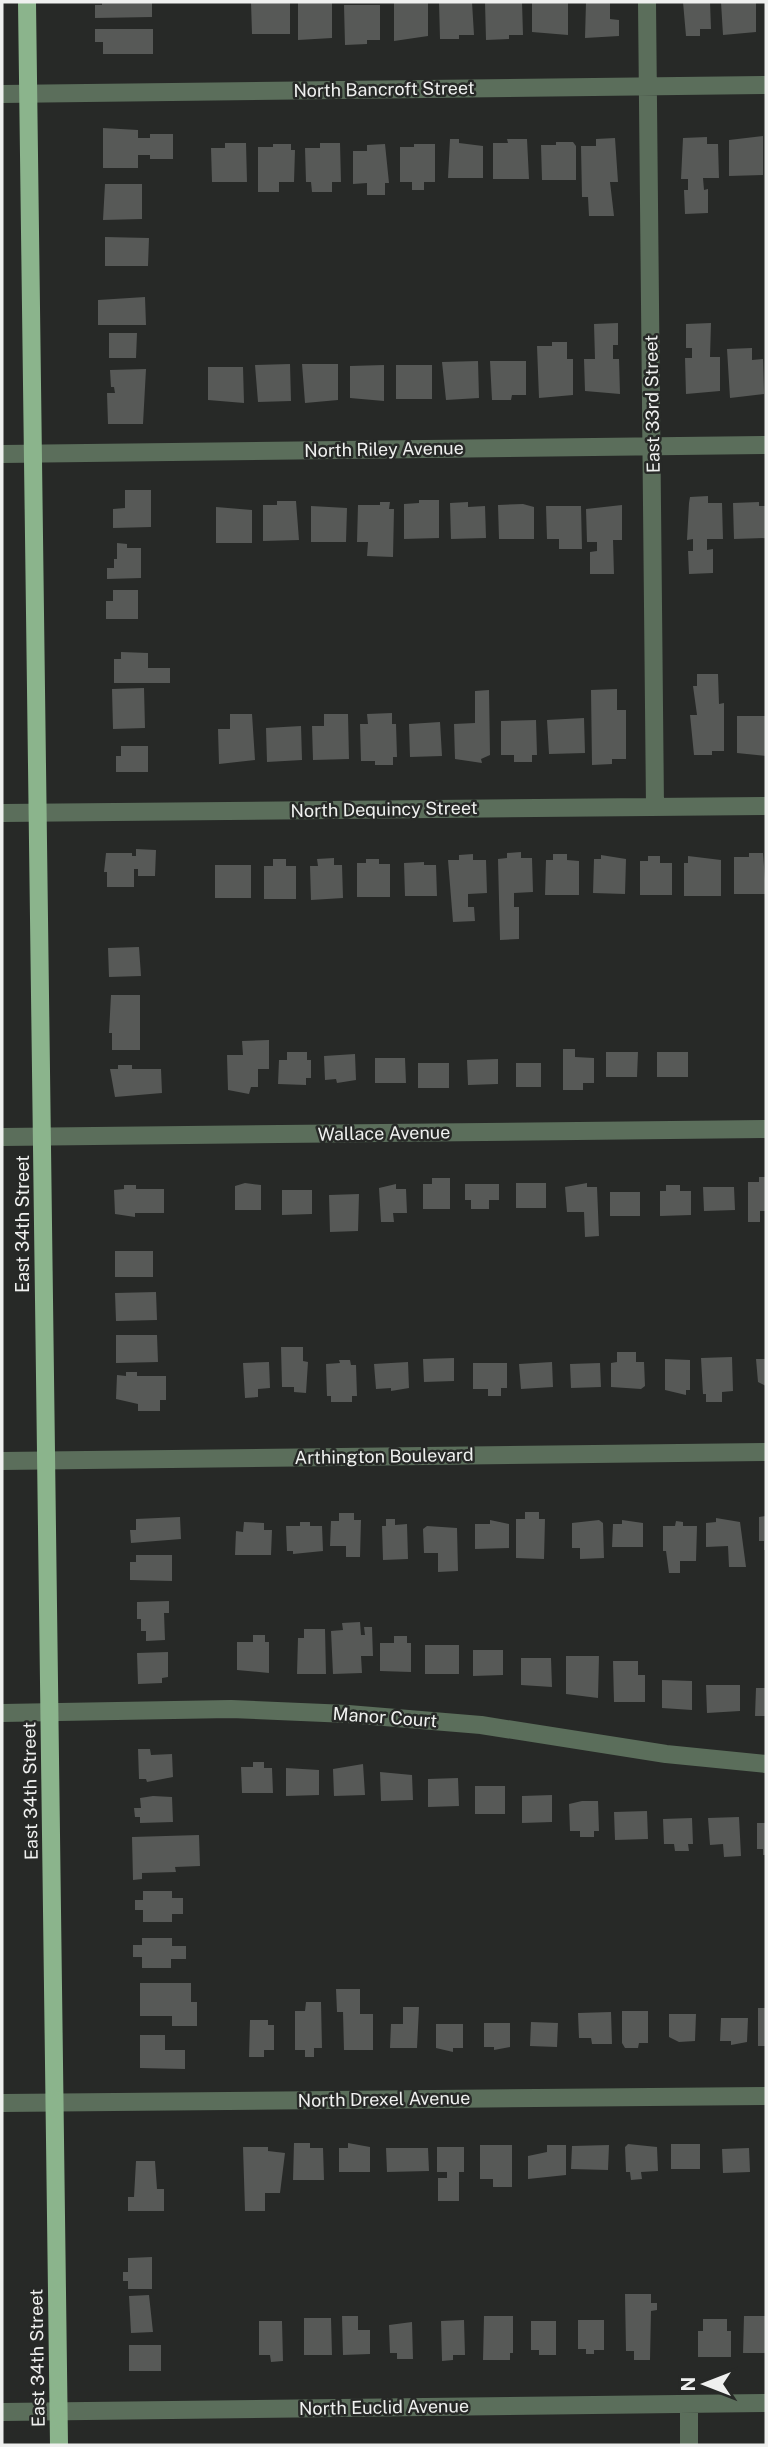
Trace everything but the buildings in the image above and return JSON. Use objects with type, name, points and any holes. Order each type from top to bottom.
[{"type":"main road","name":"East 34th Street","points":[[27,2],[59,2445]]},
{"type":"street","name":"East 33rd Street","points":[[647,2],[655,807]]},
{"type":"street","name":"North Bancroft Street","points":[[2,94],[766,85]]},
{"type":"street","name":"North Riley Avenue","points":[[2,454],[766,445]]},
{"type":"street","name":"North Dequincy Street","points":[[2,813],[766,806]]},
{"type":"street","name":"Wallace Avenue","points":[[2,1137],[766,1129]]},
{"type":"street","name":"Arthington Boulevard","points":[[2,1461],[766,1452]]},
{"type":"street","name":"Manor Court","points":[[2,1713],[231,1709],[431,1720],[666,1754],[766,1764]]},
{"type":"street","name":"North Drexel Avenue","points":[[2,2103],[766,2096]]},
{"type":"street","name":"North Euclid Avenue","points":[[2,2412],[766,2403]]},
{"type":"street","points":[[689,2404],[689,2445]]}]
